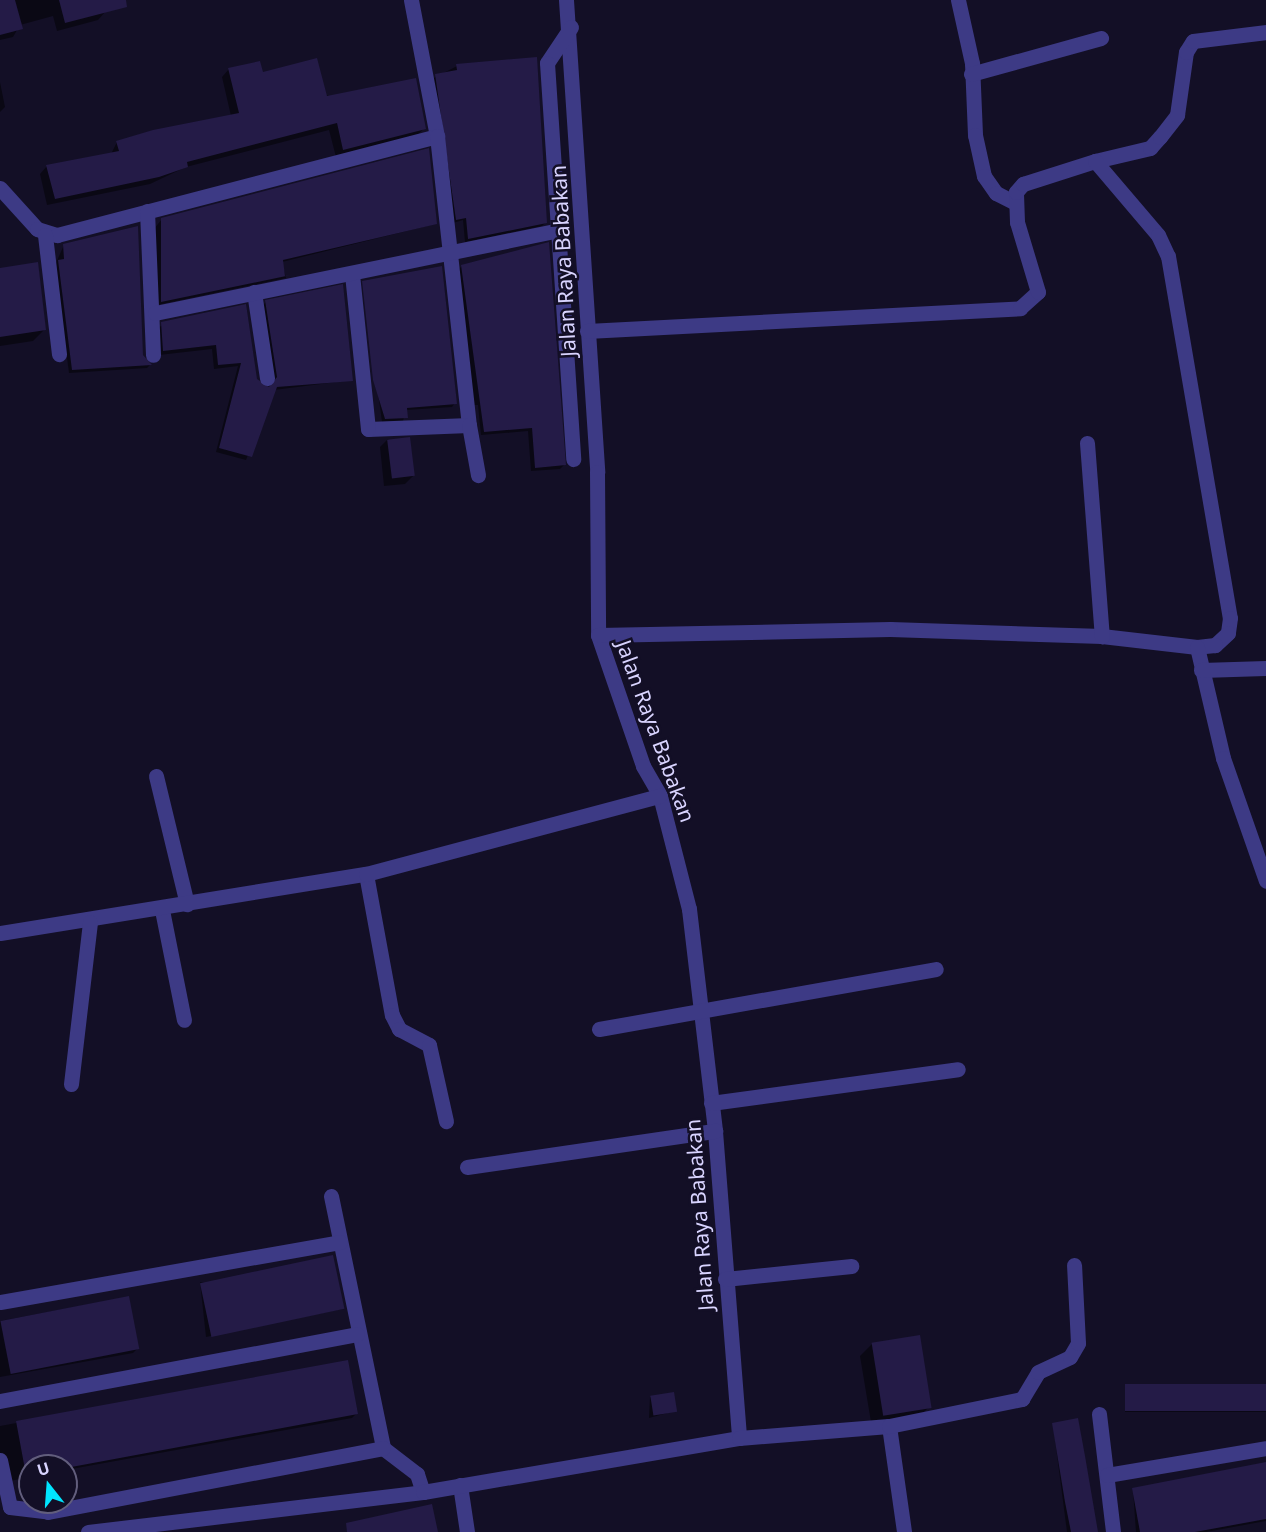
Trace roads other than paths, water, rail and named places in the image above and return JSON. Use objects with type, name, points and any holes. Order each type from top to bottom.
[{"type":"street","points":[[411,0],[437,136],[453,248],[469,425],[478,475]]},
{"type":"street","name":"Jalan Raya Babakan","points":[[566,0],[571,27],[597,472],[598,635],[643,766],[660,796],[689,909],[715,1131],[739,1437]]},
{"type":"street","points":[[958,0],[971,74],[984,176],[996,193],[1014,202]]},
{"type":"street","points":[[571,27],[546,63],[561,230],[573,459]]},
{"type":"street","points":[[587,331],[1020,308],[1038,292],[1014,202],[1023,184],[1095,161],[1150,148],[1177,115],[1186,52],[1193,41],[1266,32]]},
{"type":"street","points":[[971,74],[1101,38]]},
{"type":"street","points":[[45,235],[437,136]]},
{"type":"street","points":[[598,635],[765,628],[1102,636],[1197,647],[1215,645],[1228,633],[1230,618],[1168,256],[1158,235],[1095,161]]},
{"type":"street","points":[[0,188],[45,235],[59,354]]},
{"type":"street","points":[[147,211],[154,313],[153,355]]},
{"type":"street","points":[[154,313],[352,274],[453,248],[561,230]]},
{"type":"street","points":[[352,274],[368,429],[469,425]]},
{"type":"street","points":[[255,292],[267,378]]},
{"type":"street","points":[[1087,443],[1102,636]]},
{"type":"street","points":[[1197,647],[1223,758],[1266,881]]},
{"type":"street","points":[[1201,670],[1266,668]]},
{"type":"street","points":[[156,776],[187,904]]},
{"type":"street","points":[[0,933],[90,922],[366,874],[660,796]]},
{"type":"street","points":[[366,874],[392,1015],[399,1029],[429,1046],[446,1121]]},
{"type":"street","points":[[162,910],[184,1020]]},
{"type":"street","points":[[71,1084],[90,922]]},
{"type":"street","points":[[599,1029],[936,969]]},
{"type":"street","points":[[711,1103],[958,1069]]},
{"type":"street","points":[[467,1167],[715,1131]]},
{"type":"street","points":[[331,1196],[357,1334],[383,1448],[417,1474],[423,1492]]},
{"type":"street","points":[[0,1302],[340,1242]]},
{"type":"street","points":[[88,1532],[423,1492],[739,1437],[889,1426],[1022,1399],[1038,1372],[1070,1357],[1078,1343],[1074,1265]]},
{"type":"street","points":[[725,1279],[851,1266]]},
{"type":"street","points":[[0,1401],[357,1334]]},
{"type":"street","points":[[1099,1414],[1113,1532]]},
{"type":"street","points":[[889,1426],[904,1532]]},
{"type":"street","points":[[0,1460],[10,1507],[48,1512],[383,1448]]},
{"type":"street","points":[[1107,1475],[1266,1448]]},
{"type":"street","points":[[460,1485],[467,1532]]}]
